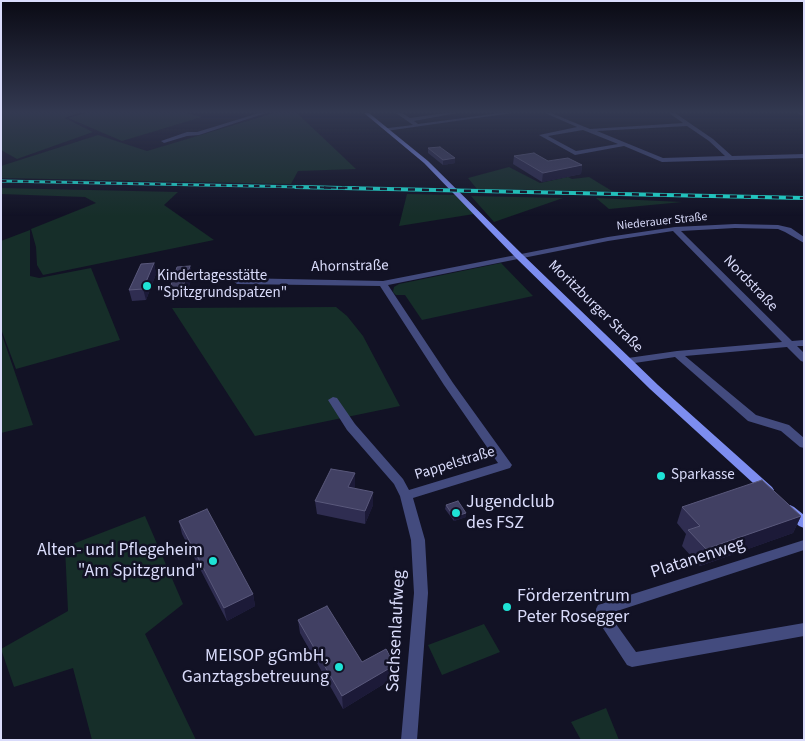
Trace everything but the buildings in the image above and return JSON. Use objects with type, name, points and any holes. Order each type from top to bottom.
[{"type":"street","name":"Moritzburger Straße","points":[[409,148],[426,162],[520,257],[628,360],[804,523]]},
{"type":"street","points":[[565,148],[575,153],[603,148]]},
{"type":"street","points":[[631,148],[662,160],[804,156]]},
{"type":"street","points":[[718,148],[730,158]]},
{"type":"street","name":"Niederauer Straße","points":[[520,257],[632,235],[675,229],[735,226],[778,227],[788,230],[804,241]]},
{"type":"street","name":"Nordstraße","points":[[675,229],[804,359]]},
{"type":"street","name":"Ahornstraße","points":[[237,281],[383,284],[520,257]]},
{"type":"street","name":"Pappelstraße","points":[[333,400],[351,427],[399,482],[406,496],[506,465],[449,385],[383,284]]},
{"type":"street","points":[[628,360],[804,343]]},
{"type":"street","points":[[677,354],[752,418],[785,428],[804,444]]},
{"type":"street","name":"Sachsenlaufweg","points":[[406,496],[418,540],[422,593],[409,740]]},
{"type":"street","name":"Platanenweg","points":[[804,545],[603,609],[604,618],[632,660],[804,629]]},
{"type":"green space","points":[[1,148],[49,148],[17,159],[1,150]]},
{"type":"green space","points":[[59,148],[137,148],[147,151],[158,148],[333,148],[356,169],[298,171],[291,184],[1,178],[1,166]]},
{"type":"green space","points":[[509,167],[540,183],[568,177],[572,179],[589,177],[612,191],[477,189],[468,178]]},
{"type":"green space","points":[[1,188],[178,192],[164,205],[214,240],[43,275],[37,265],[36,247],[31,229],[96,203],[85,197],[1,194]]},
{"type":"green space","points":[[407,194],[455,195],[474,214],[399,226]]},
{"type":"green space","points":[[471,196],[563,198],[494,222]]},
{"type":"green space","points":[[596,198],[682,202],[609,209]]},
{"type":"green space","points":[[30,230],[30,276],[39,278],[91,268],[120,340],[16,369],[1,329],[1,241]]},
{"type":"green space","points":[[501,263],[533,296],[422,320],[405,295],[396,295],[393,292],[394,287],[399,284]]},
{"type":"green space","points":[[336,307],[347,316],[363,336],[400,406],[255,436],[172,308]]},
{"type":"green space","points":[[1,332],[33,425],[1,433]]},
{"type":"green space","points":[[145,516],[183,604],[145,634],[196,740],[92,740],[73,668],[14,687],[1,649],[68,611],[65,547]]},
{"type":"green space","points":[[484,624],[500,652],[442,675],[428,645]]},
{"type":"green space","points":[[606,708],[619,740],[581,740],[571,722]]},
{"type":"railway","points":[[1,181],[355,188]]},
{"type":"railway","points":[[296,187],[804,198]]},
{"type":"place","name":"Kindertagesstätte \"Spitzgrundspatzen\"","points":[[147,286]]},
{"type":"place","name":"Sparkasse","points":[[661,476]]},
{"type":"place","name":"Jugendclub des FSZ","points":[[456,513]]},
{"type":"place","name":"Alten- und Pflegeheim \"Am Spitzgrund\"","points":[[213,561]]},
{"type":"place","name":"Förderzentrum Peter Rosegger","points":[[507,607]]},
{"type":"place","name":"MEISOP gGmbH, Ganztagsbetreuung","points":[[339,667]]}]
